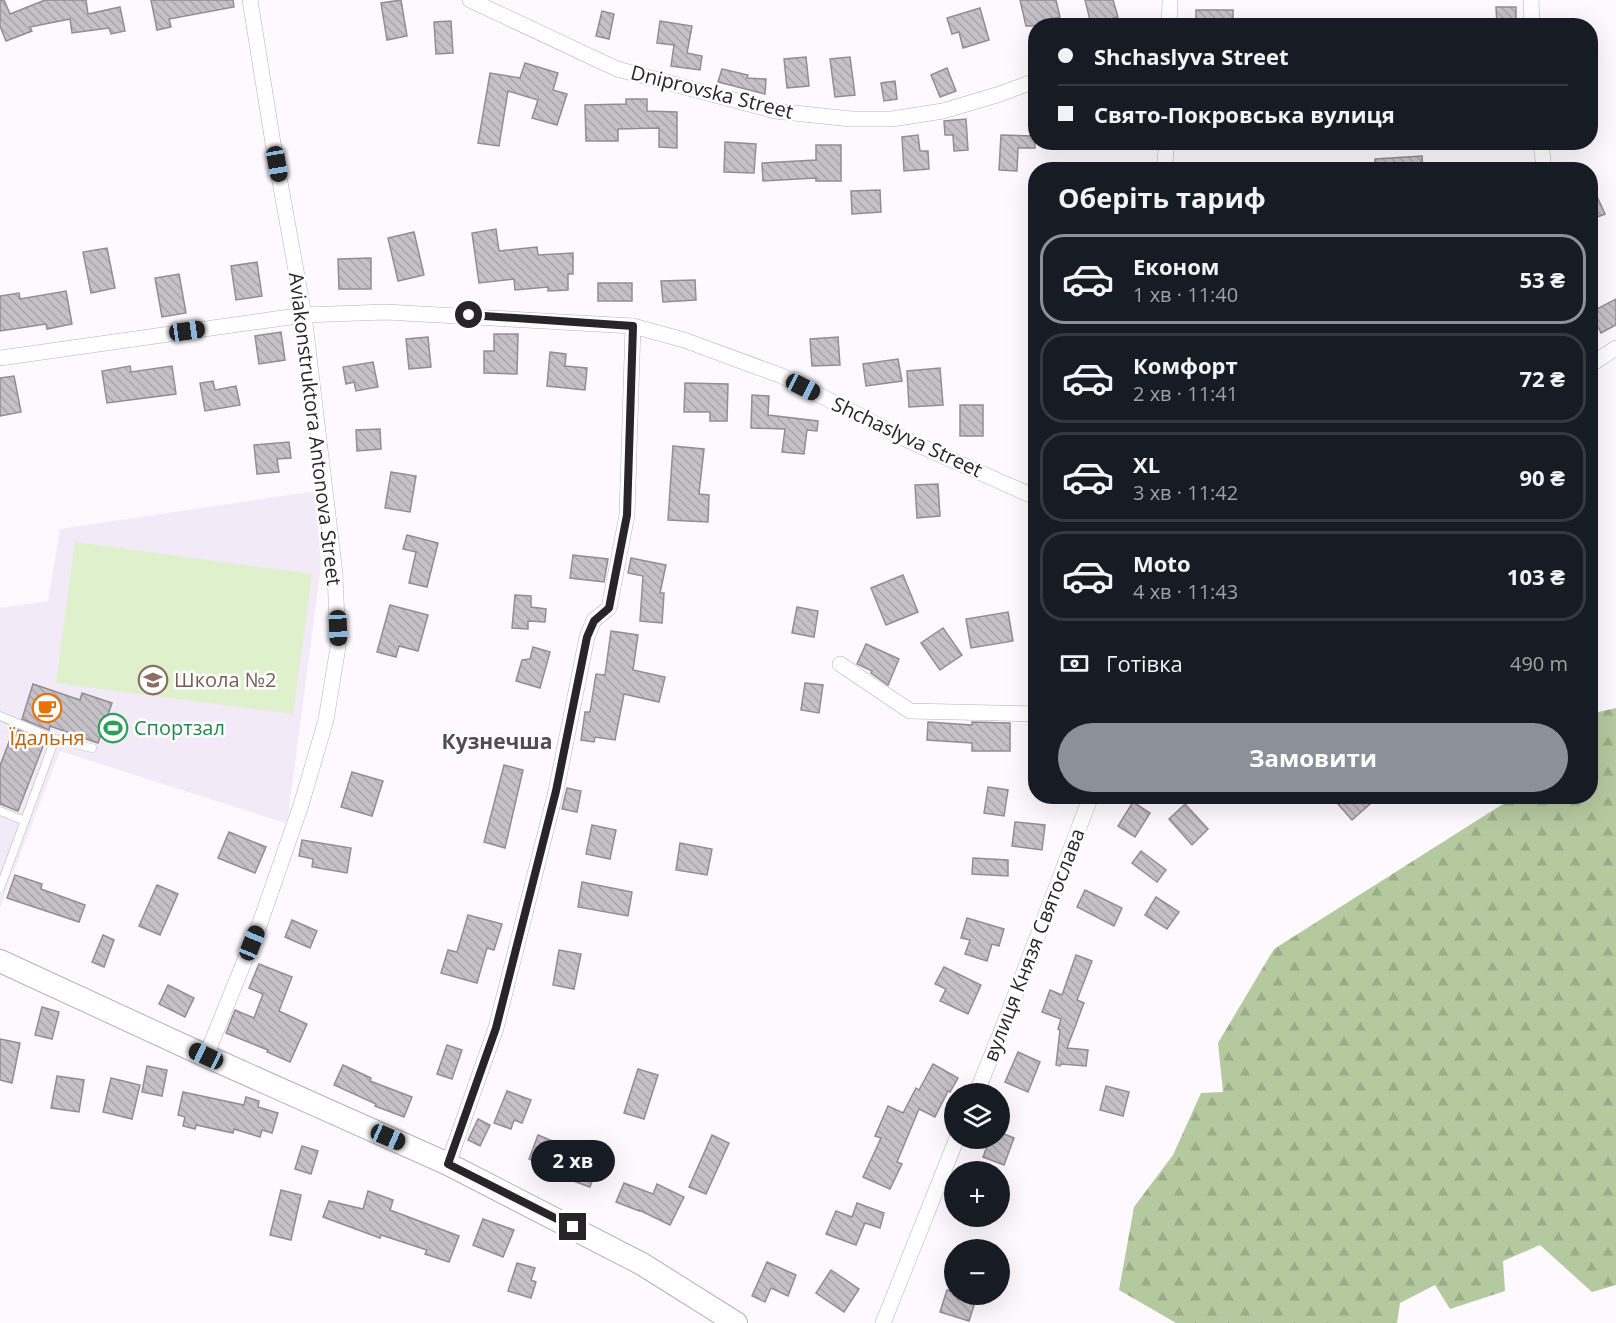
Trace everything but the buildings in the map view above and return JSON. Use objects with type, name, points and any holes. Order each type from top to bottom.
[{"type":"main road","points":[[0,961],[448,1164],[642,1264],[736,1323]]},
{"type":"street","name":"Aviakonstruktora Antonova Street","points":[[206,1056],[260,923],[301,805],[326,720],[338,646],[335,574],[304,315],[250,0]]},
{"type":"street","name":"Dniprovska Street","points":[[470,0],[617,69],[775,111],[851,119],[892,119],[943,111],[1028,84]]},
{"type":"street","points":[[1169,18],[1170,0]]},
{"type":"street","points":[[1531,0],[1532,18]]},
{"type":"street","name":"Shchaslyva Street","points":[[0,357],[304,315],[386,312],[633,326],[684,340],[782,376],[905,439],[1028,494]]},
{"type":"street","points":[[448,1164],[496,1028],[556,791],[587,637],[594,621],[609,608],[627,515],[633,326]]},
{"type":"street","points":[[1598,359],[1616,348]]},
{"type":"street","points":[[840,664],[910,711],[1028,714]]},
{"type":"street","name":"вулиця Князя Святослава","points":[[980,1083],[1088,804]]},
{"type":"street","points":[[883,1323],[953,1149]]},
{"type":"lane","points":[[0,716],[55,738],[92,748]]},
{"type":"lane","points":[[0,888],[55,738]]},
{"type":"lane","points":[[0,811],[26,820]]},
{"type":"shaded area","name":"Школа №2","points":[[316,491],[321,566],[288,817],[285,823],[60,751],[0,908],[0,608],[48,601],[60,529]]},
{"type":"green space","points":[[75,542],[312,574],[293,714],[56,683]]},
{"type":"green space","points":[[1616,708],[1616,1285],[1592,1292],[1540,1245],[1503,1261],[1505,1291],[1450,1309],[1435,1285],[1400,1303],[1397,1323],[1176,1323],[1119,1290],[1134,1207],[1173,1155],[1201,1093],[1223,1092],[1218,1043],[1274,949],[1503,804],[1598,804],[1598,712]]},
{"type":"place","name":"Школа №2","points":[[153,680]]},
{"type":"place","name":"Їдальня","points":[[47,708]]},
{"type":"place","name":"Спортзал","points":[[113,728]]},
{"type":"district","name":"Кузнечша","points":[[497,742]]},
{"type":"route","points":[[469,315],[633,326],[627,515],[609,608],[594,621],[587,637],[556,791],[496,1028],[448,1164],[573,1227]]}]
